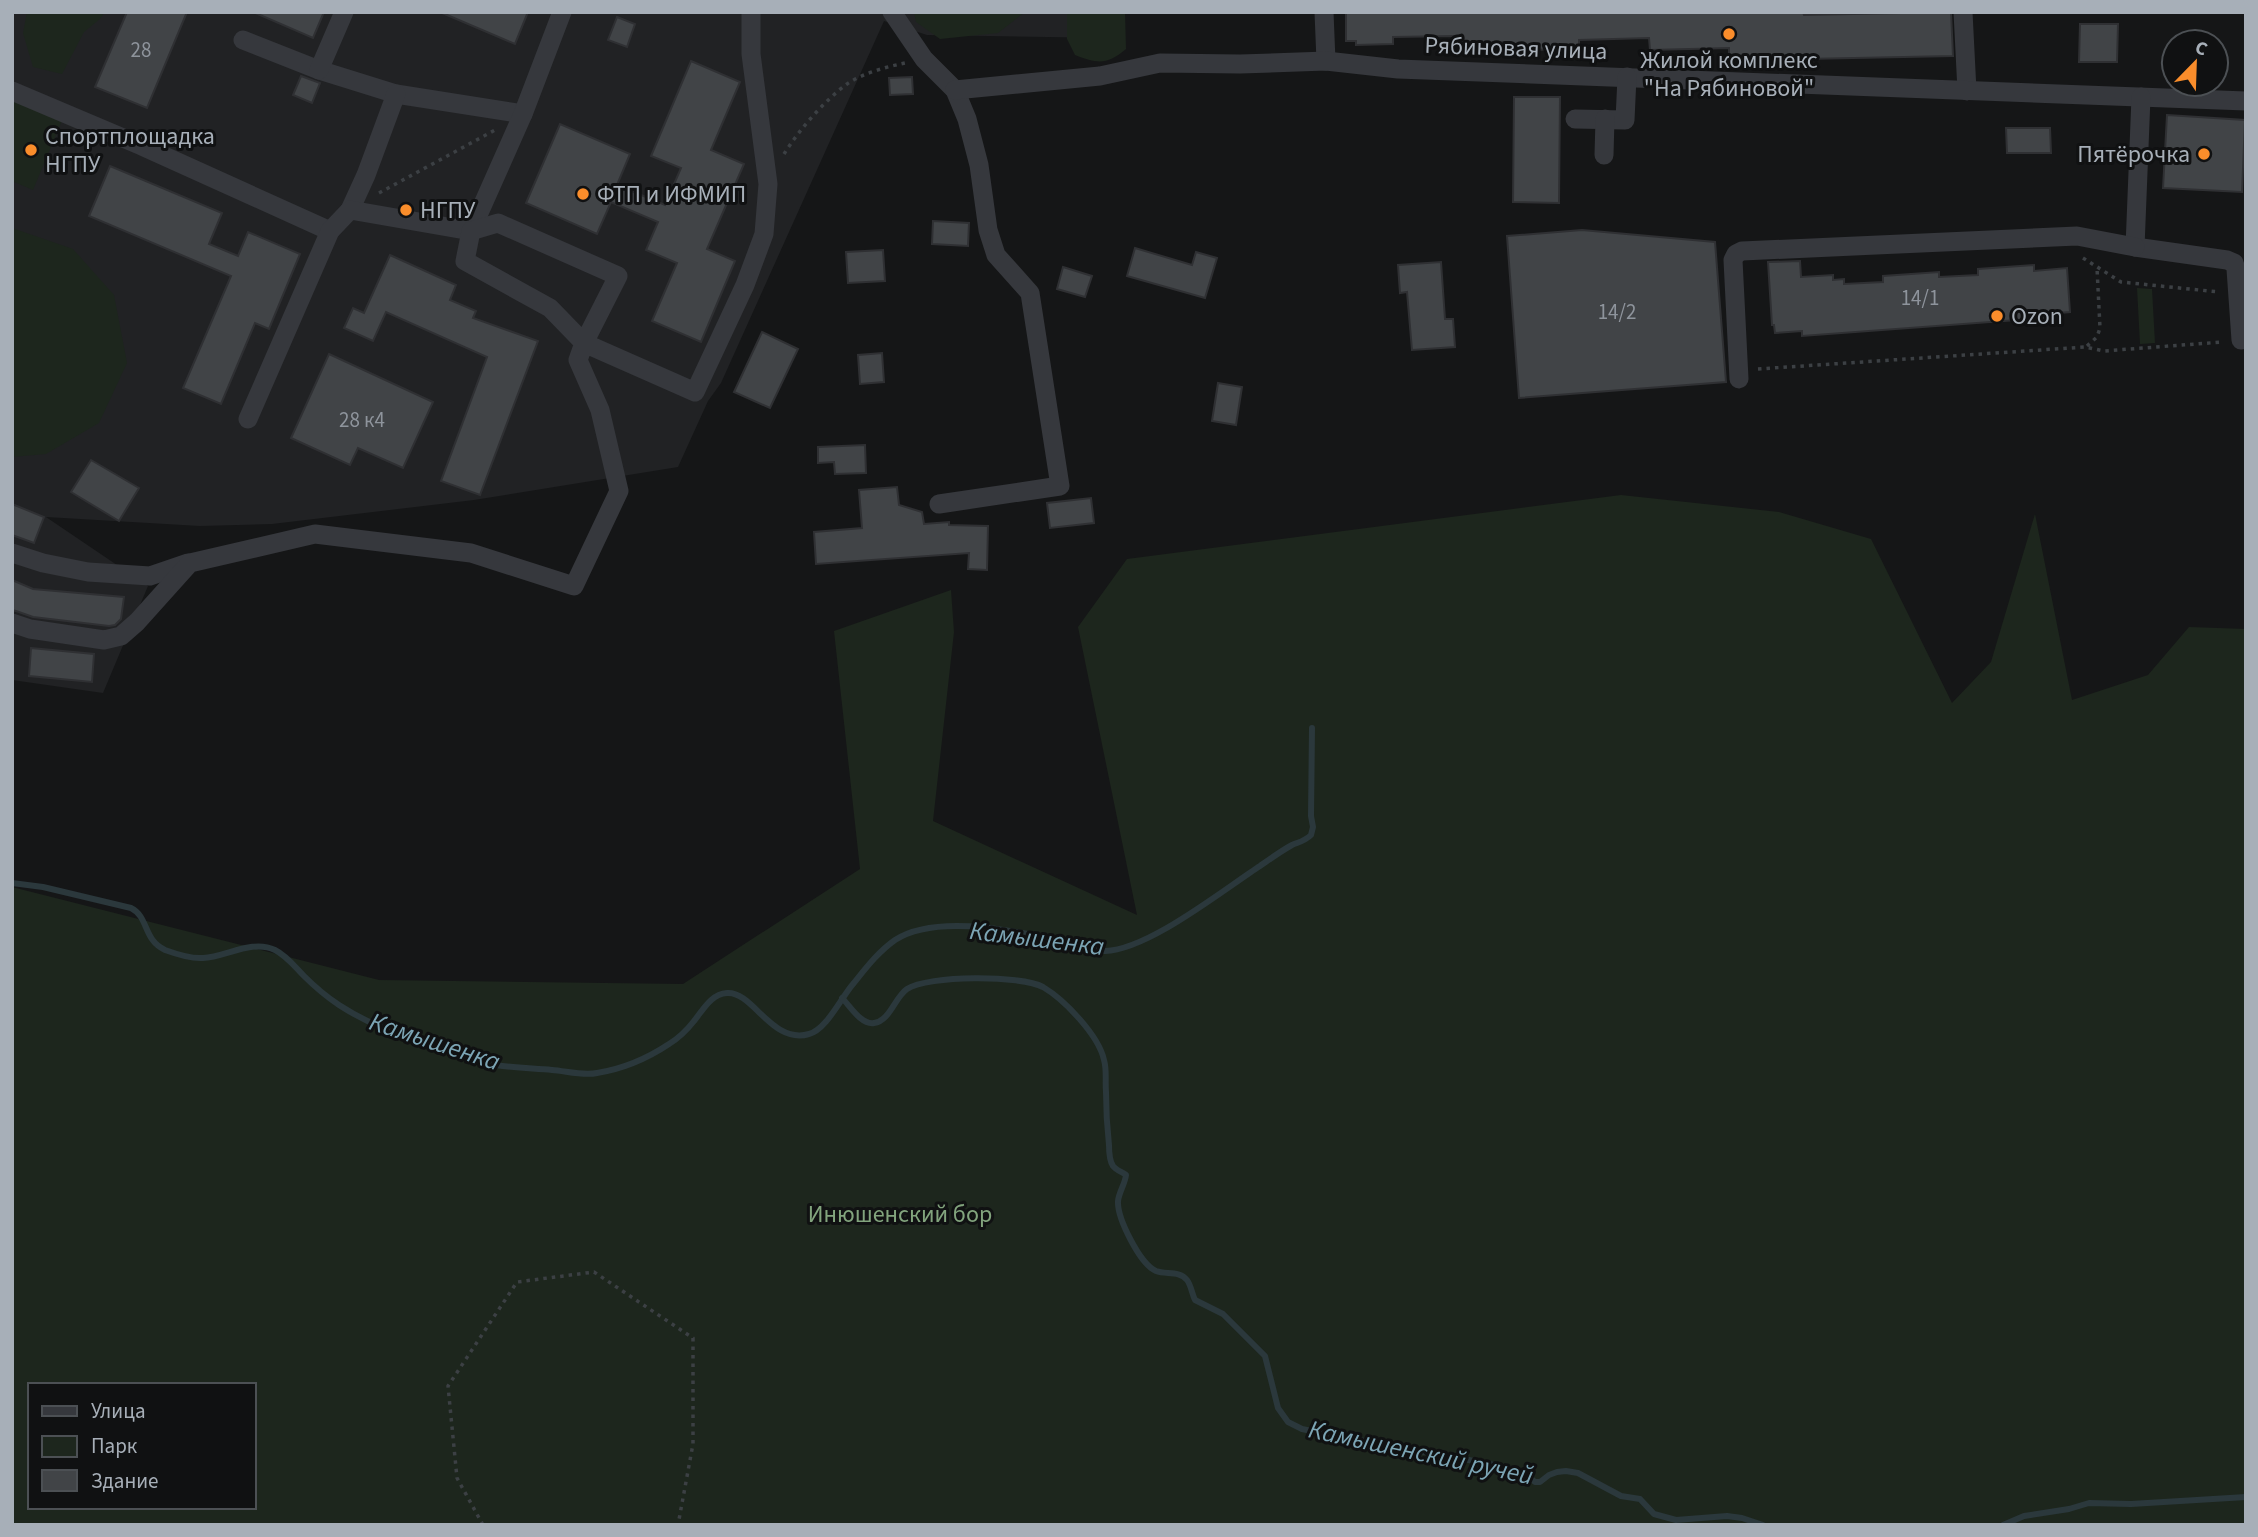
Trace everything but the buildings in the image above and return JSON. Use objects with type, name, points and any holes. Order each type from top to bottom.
[{"type":"street","points":[[319,70],[344,12]]},
{"type":"street","points":[[562,12],[523,114],[471,232],[465,261],[550,308],[584,343],[695,392],[745,285],[764,234],[768,184],[751,54],[751,12]]},
{"type":"street","points":[[892,12],[924,59],[955,90],[967,119],[979,165],[988,230],[996,256],[1030,292],[1060,486],[939,504]]},
{"type":"street","points":[[1324,12],[1326,61]]},
{"type":"street","points":[[1963,12],[1967,91]]},
{"type":"street","points":[[243,40],[319,70],[396,94],[523,114]]},
{"type":"street","name":"Рябиновая улица","points":[[955,90],[1100,75],[1160,63],[1326,61],[1398,69],[2246,100]]},
{"type":"street","points":[[1576,119],[1625,120],[1627,77]]},
{"type":"street","points":[[12,91],[330,230]]},
{"type":"street","points":[[248,419],[330,230],[350,209],[366,175],[396,94]]},
{"type":"street","points":[[2135,247],[2141,97]]},
{"type":"street","points":[[1604,155],[1605,119]]},
{"type":"street","points":[[12,553],[43,563],[88,572],[150,576],[190,563],[315,534],[471,553],[574,586],[620,491],[600,410],[578,360],[618,276],[498,223],[471,232],[350,209]]},
{"type":"street","points":[[1739,375],[1733,260],[1735,254],[1742,251],[2077,236],[2227,260],[2234,263],[2236,269],[2241,340]]},
{"type":"street","points":[[12,624],[104,640],[121,636],[190,563]]},
{"type":"path","points":[[768,184],[785,152],[811,118],[848,83],[885,67],[924,59]]},
{"type":"path","points":[[350,209],[523,114]]},
{"type":"path","points":[[2077,236],[2076,254],[2121,282],[2236,294]]},
{"type":"path","points":[[2085,347],[2097,337],[2100,328],[2096,267]]},
{"type":"path","points":[[1739,375],[2085,347],[2104,351],[2215,342]]},
{"type":"path","points":[[483,1525],[457,1478],[448,1386],[517,1282],[594,1272],[693,1338],[693,1444],[678,1525]]},
{"type":"shaded area","name":"НГПУ","points":[[12,12],[1120,12],[1110,38],[927,35],[884,21],[721,383],[708,401],[678,467],[474,500],[272,524],[200,526],[46,517],[148,586],[103,693],[12,680]]},
{"type":"green space","points":[[27,12],[105,12],[84,32],[62,74],[33,67],[23,33]]},
{"type":"green space","points":[[914,12],[1025,12],[998,33],[940,39],[916,22]]},
{"type":"green space","points":[[1067,12],[1125,12],[1126,49],[1113,58],[1102,61],[1075,55],[1067,39]]},
{"type":"green space","name":"Спортплощадка НГПУ","points":[[12,97],[63,118],[33,190],[12,181]]},
{"type":"green space","points":[[12,228],[73,249],[114,295],[127,363],[99,423],[46,454],[12,457]]},
{"type":"green space","points":[[2137,288],[2152,289],[2155,343],[2140,344]]},
{"type":"green space","name":"Инюшенский бор","points":[[1621,495],[1779,512],[1871,539],[1952,703],[1991,662],[2035,514],[2072,700],[2148,675],[2189,627],[2246,629],[2246,1525],[12,1525],[12,887],[379,980],[683,984],[860,869],[834,631],[951,590],[954,632],[933,821],[1137,915],[1078,627],[1127,559]]},
{"type":"waterway","name":"Камышенка","points":[[12,883],[43,887],[131,908],[141,917],[149,935],[158,946],[184,956],[212,957],[257,946],[275,950],[334,1002],[352,1013],[389,1030],[468,1059],[501,1066],[592,1074],[625,1066],[673,1042],[708,1003],[721,994],[736,995],[746,1000],[784,1032],[809,1034],[827,1020],[878,955],[895,940],[916,931],[969,926],[998,929],[1105,951],[1142,941],[1185,917],[1280,852],[1311,835],[1312,728]]},
{"type":"waterway","name":"Камышенский ручей","points":[[842,998],[860,1018],[874,1023],[884,1018],[907,989],[918,984],[953,979],[996,979],[1015,980],[1043,987],[1071,1009],[1095,1040],[1104,1060],[1110,1156],[1113,1166],[1126,1175],[1118,1201],[1121,1218],[1131,1240],[1150,1267],[1156,1271],[1184,1277],[1190,1284],[1195,1300],[1223,1314],[1265,1356],[1278,1408],[1288,1422],[1302,1429],[1523,1472],[1535,1482],[1557,1472],[1578,1473],[1621,1496],[1640,1499],[1654,1514],[1676,1520],[1727,1516],[1763,1525]]},
{"type":"waterway","name":"Камышенский ручей","points":[[2003,1525],[2024,1516],[2089,1503],[2131,1504],[2246,1497]]},
{"type":"place","name":"Жилой комплекс \"На Рябиновой\"","points":[[1729,34]]},
{"type":"place","name":"Спортплощадка НГПУ","points":[[31,150]]},
{"type":"place","name":"Пятёрочка","points":[[2204,154]]},
{"type":"place","name":"ФТП и ИФМИП","points":[[583,194]]},
{"type":"place","name":"НГПУ","points":[[406,210]]},
{"type":"place","name":"Ozon","points":[[1997,316]]}]
